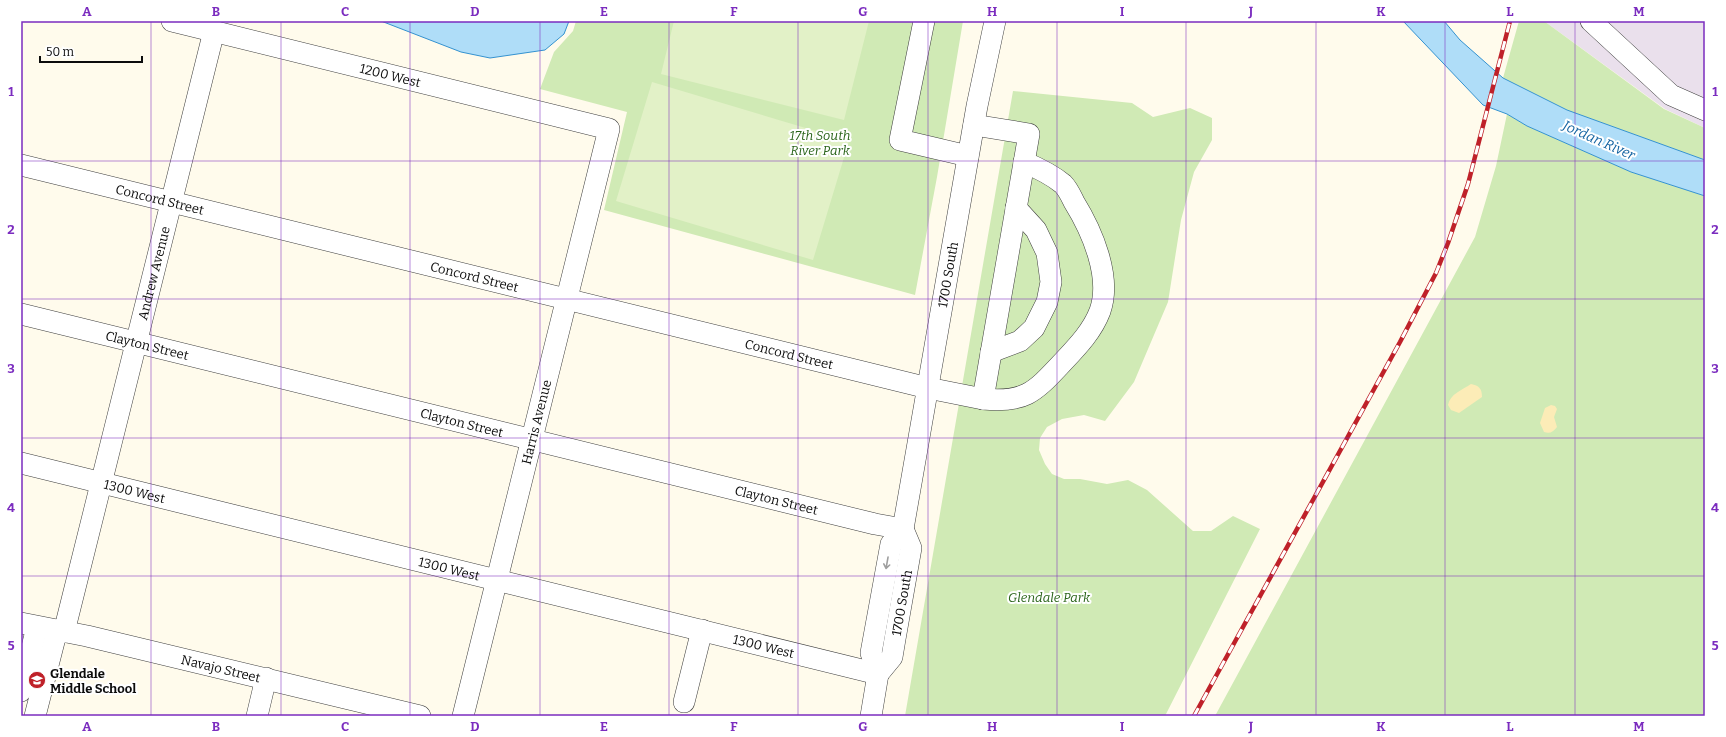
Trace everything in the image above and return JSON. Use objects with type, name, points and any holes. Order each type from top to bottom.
[{"type":"street","name":"1200 West","points":[[172,21],[609,129]]},
{"type":"street","points":[[924,21],[900,140],[968,156]]},
{"type":"street","name":"1700 South","points":[[871,716],[878,674],[872,654],[891,544],[903,529],[968,156],[995,21]]},
{"type":"street","points":[[1591,21],[1671,95],[1705,110]]},
{"type":"street","name":"Andrew Avenue","points":[[45,628],[102,483],[214,32]]},
{"type":"street","points":[[974,125],[1029,134],[983,399]]},
{"type":"street","name":"Harris Avenue","points":[[463,716],[609,129]]},
{"type":"street","name":"Concord Street","points":[[21,165],[928,388],[983,399],[1003,401],[1027,395],[1049,377],[1093,326],[1100,309],[1104,291],[1102,269],[1095,244],[1080,211],[1064,185],[1044,170],[1024,162]]},
{"type":"street","points":[[991,352],[1020,341],[1034,328],[1047,302],[1051,282],[1047,253],[1036,230],[1016,208]]},
{"type":"street","name":"Clayton Street","points":[[21,314],[867,522],[903,529]]},
{"type":"street","name":"1300 West","points":[[21,463],[878,674]]},
{"type":"street","points":[[21,691],[45,628]]},
{"type":"street","points":[[35,716],[45,628]]},
{"type":"street","name":"Navajo Street","points":[[45,628],[87,636],[266,678],[420,716]]},
{"type":"street","points":[[684,702],[702,630]]},
{"type":"street","points":[[257,716],[266,678]]},
{"type":"shaded area","points":[[1544,21],[1705,21],[1705,128],[1665,109]]},
{"type":"green space","name":"17th South River Park","points":[[576,21],[963,21],[937,177],[915,295],[604,210],[627,112],[540,89],[554,52],[573,31]]},
{"type":"green space","points":[[674,21],[869,21],[844,120],[661,74]]},
{"type":"green space","points":[[1519,21],[1544,21],[1664,109],[1705,128],[1705,160],[1567,110],[1503,78]]},
{"type":"green space","points":[[652,82],[849,141],[813,260],[616,201]]},
{"type":"green space","name":"Glendale Park","points":[[1013,91],[1132,103],[1153,117],[1190,108],[1212,118],[1212,140],[1194,172],[1181,220],[1168,302],[1134,382],[1105,421],[1084,415],[1062,419],[1047,427],[1040,438],[1039,450],[1045,464],[1052,474],[1064,479],[1080,479],[1107,484],[1128,480],[1147,490],[1193,531],[1211,531],[1233,516],[1260,529],[1165,716],[905,716]]},
{"type":"green space","points":[[1507,114],[1527,126],[1631,172],[1705,196],[1705,716],[1215,716],[1475,237],[1496,166]]},
{"type":"sand","points":[[1471,384],[1480,388],[1482,397],[1459,413],[1451,410],[1448,405],[1451,398]]},
{"type":"sand","points":[[1551,405],[1555,406],[1557,409],[1554,417],[1557,427],[1551,432],[1546,433],[1544,432],[1540,423],[1545,408]]},
{"type":"water","points":[[381,21],[569,21],[564,34],[545,50],[490,58],[461,52]]},
{"type":"water","name":"Jordan River","points":[[1403,21],[1444,21],[1460,40],[1503,78],[1567,110],[1705,160],[1705,196],[1631,172],[1527,126],[1507,114],[1483,105]]},
{"type":"railway","points":[[1194,716],[1400,342],[1436,273],[1468,184],[1510,21]]},
{"type":"place","name":"Glendale Middle School","points":[[37,680]]}]
